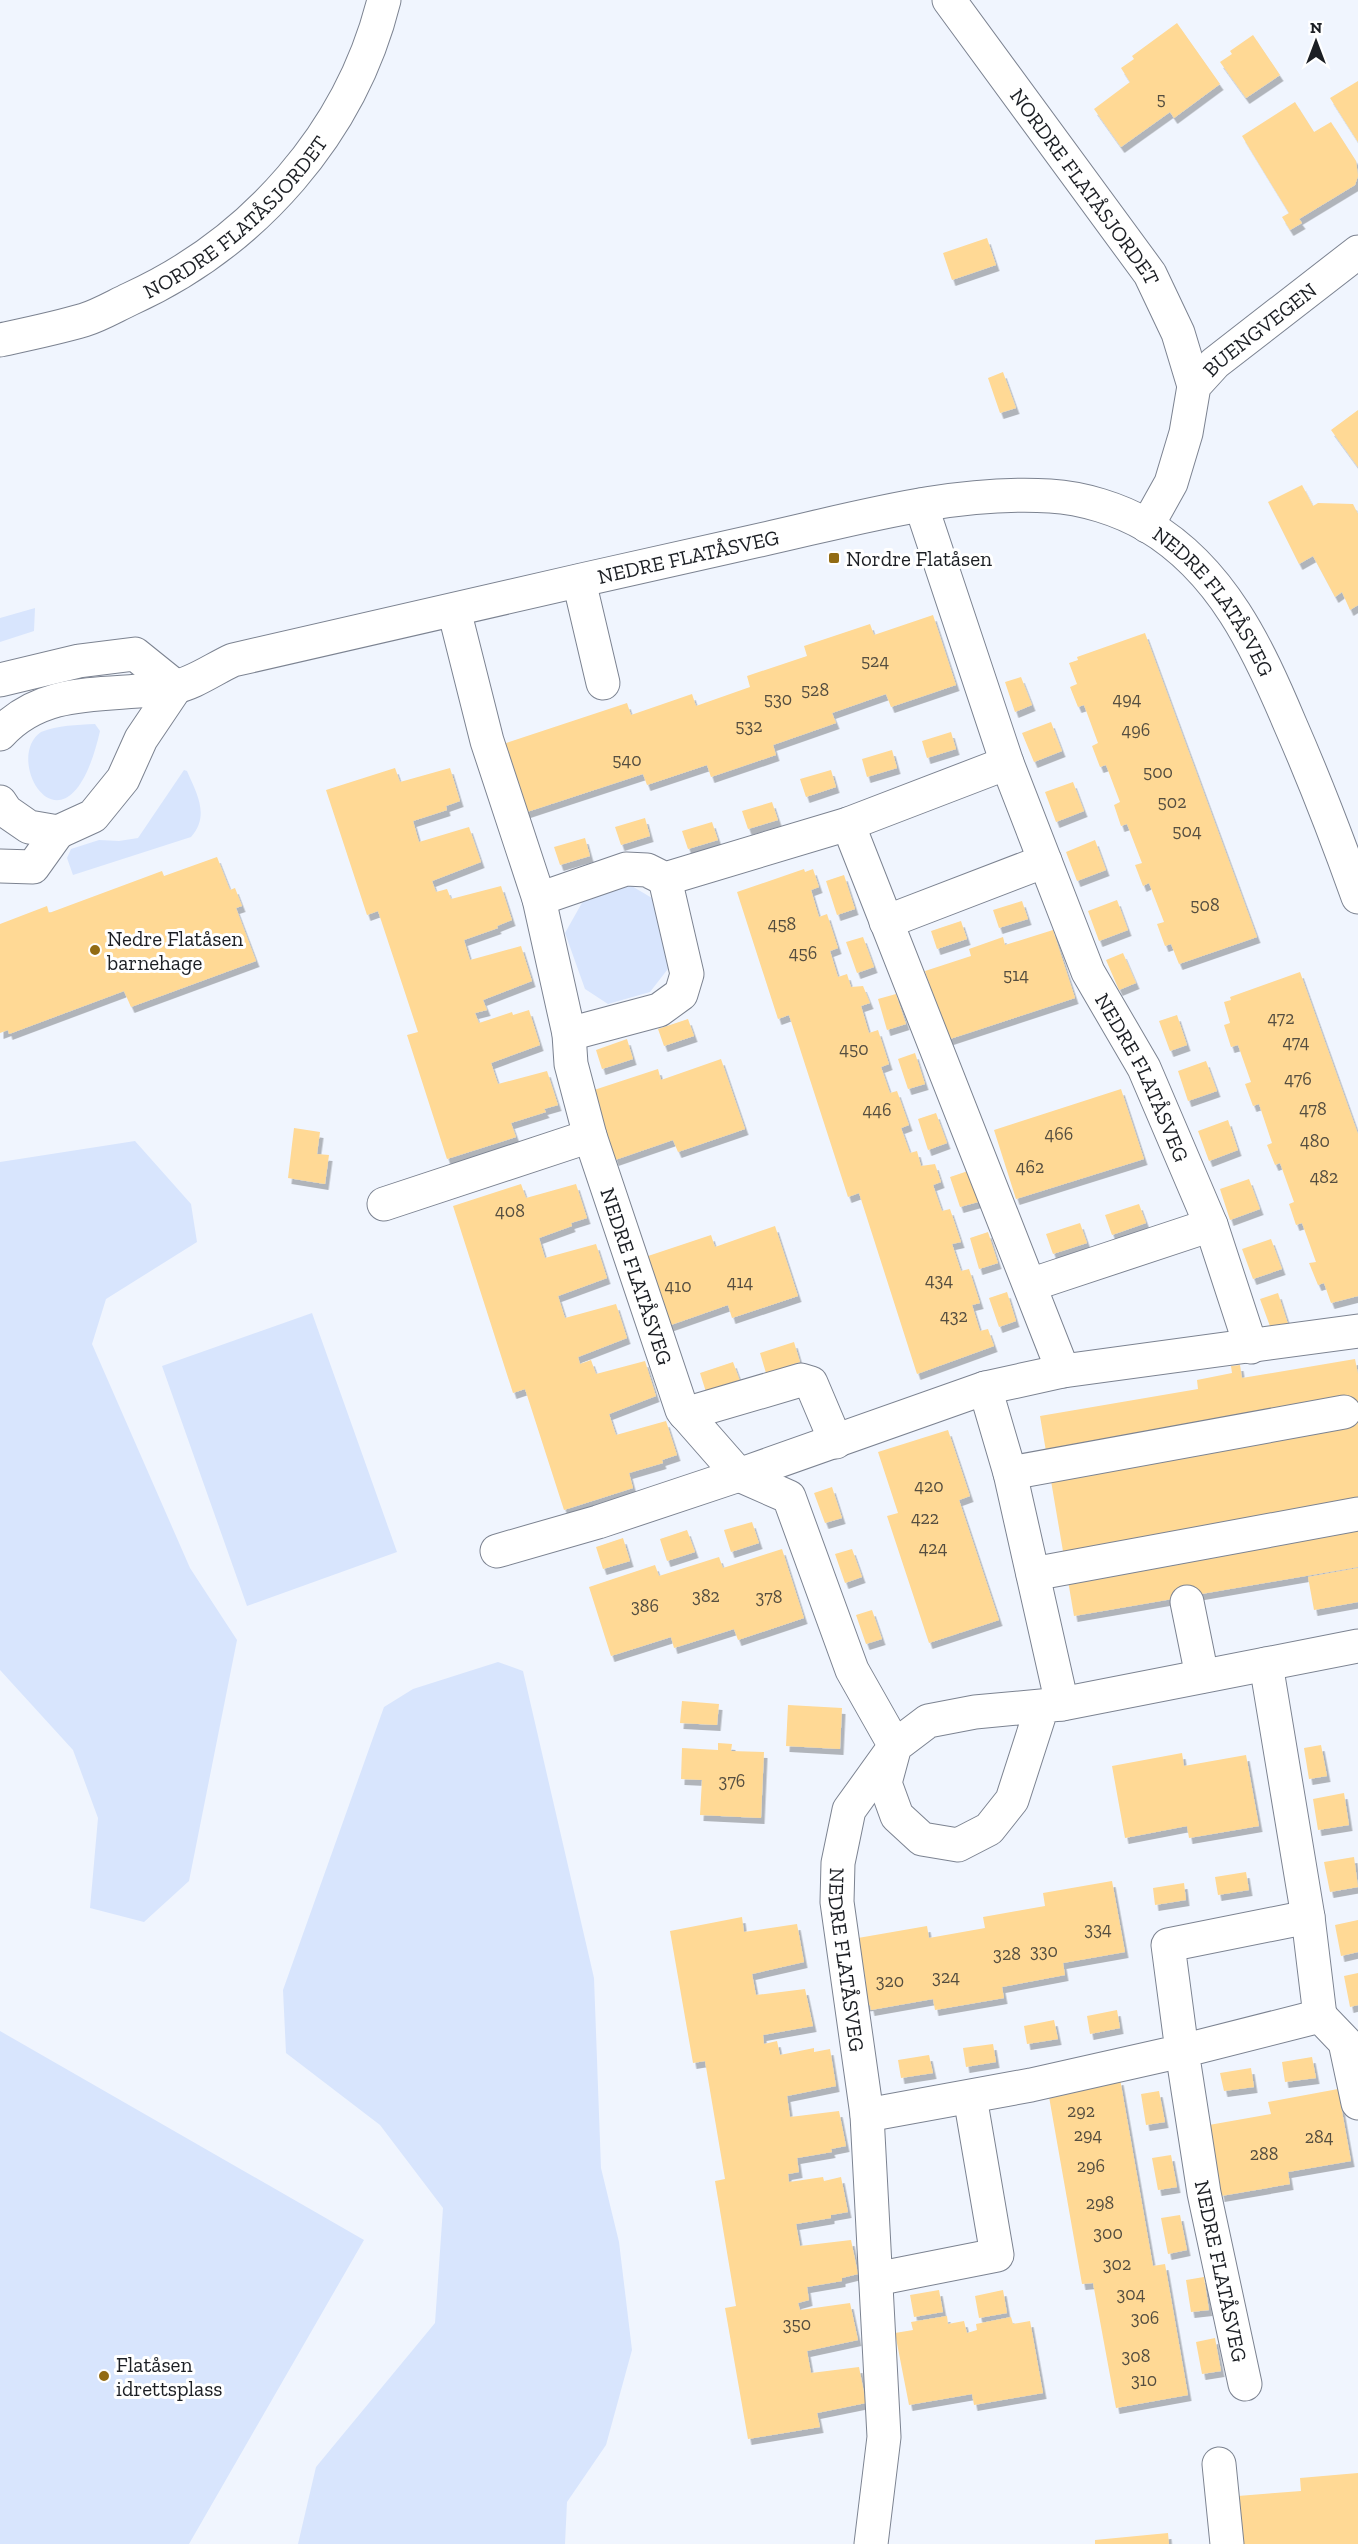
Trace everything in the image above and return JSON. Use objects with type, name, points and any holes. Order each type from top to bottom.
[{"type":"street","name":"NORDRE FLATÅSJORDET","points":[[0,340],[86,319],[168,282],[233,237],[280,191],[324,137],[357,77],[384,0]]},
{"type":"street","name":"NORDRE FLATÅSJORDET","points":[[949,0],[1150,274],[1178,333],[1194,386]]},
{"type":"street","name":"BUENGVEGEN","points":[[1147,526],[1171,483],[1186,433],[1194,386],[1215,363],[1358,252]]},
{"type":"street","name":"NEDRE FLATÅSVEG","points":[[0,734],[13,720],[39,705],[81,694],[176,687],[233,660],[579,581],[921,505],[989,497],[1051,496],[1098,504],[1147,526],[1187,556],[1228,600],[1262,659],[1319,790],[1358,897]]},
{"type":"street","name":"NEDRE FLATÅSVEG","points":[[921,505],[1007,763],[1088,972],[1144,1068],[1211,1225],[1251,1347]]},
{"type":"street","points":[[579,581],[603,683]]},
{"type":"street","name":"NEDRE FLATÅSVEG","points":[[454,610],[487,741],[538,899],[569,1034],[571,1064],[590,1136],[685,1414],[739,1475],[789,1497],[852,1670],[895,1746]]},
{"type":"street","points":[[0,680],[79,661],[135,654],[176,687],[141,739],[123,779],[93,816],[58,832],[33,867],[0,866]]},
{"type":"street","points":[[538,899],[626,869],[647,870],[665,879],[848,824],[1007,763]]},
{"type":"street","points":[[0,802],[6,811],[29,827],[58,832]]},
{"type":"street","points":[[848,824],[1063,1371]]},
{"type":"street","points":[[886,922],[1045,861]]},
{"type":"street","points":[[569,1034],[660,1010],[681,994],[687,974],[665,879]]},
{"type":"street","points":[[384,1204],[590,1136]]},
{"type":"street","points":[[1030,1285],[1211,1225]]},
{"type":"street","points":[[496,1551],[598,1522],[739,1475],[985,1388],[1063,1371],[1251,1347],[1358,1330]]},
{"type":"street","points":[[685,1414],[801,1380],[811,1383],[836,1442]]},
{"type":"street","points":[[895,1746],[885,1783],[897,1816],[922,1839],[958,1845],[989,1829],[1011,1800],[1052,1706],[1033,1574],[1010,1473],[985,1388]]},
{"type":"street","points":[[1010,1473],[1344,1412]]},
{"type":"street","points":[[1033,1574],[1358,1514]]},
{"type":"street","points":[[1187,1602],[1202,1676]]},
{"type":"street","name":"NEDRE FLATÅSVEG","points":[[871,2544],[884,2436],[867,2115],[837,1902],[838,1863],[849,1810],[895,1746],[928,1721],[975,1712],[1052,1706],[1358,1646]]},
{"type":"street","points":[[1266,1664],[1308,1917],[1320,2016],[1345,2042],[1358,2103]]},
{"type":"street","name":"NEDRE FLATÅSVEG","points":[[1245,2384],[1204,2193],[1168,1945],[1308,1917]]},
{"type":"street","points":[[867,2115],[970,2097],[1182,2051],[1320,2016]]},
{"type":"street","points":[[876,2278],[997,2255],[970,2097]]},
{"type":"street","points":[[1219,2464],[1227,2544]]},
{"type":"shaded area","points":[[35,608],[34,631],[0,642],[0,618]]},
{"type":"shaded area","points":[[95,724],[100,731],[87,772],[72,794],[56,800],[43,795],[33,781],[28,763],[30,746],[41,732],[68,726]]},
{"type":"shaded area","points":[[184,770],[187,771],[195,788],[201,813],[197,829],[191,837],[73,875],[67,858],[71,849],[99,840],[119,841],[138,838]]},
{"type":"shaded area","points":[[630,885],[652,898],[671,965],[650,992],[608,1004],[585,989],[565,933],[583,901]]},
{"type":"shaded area","points":[[135,1141],[191,1204],[197,1242],[106,1299],[92,1344],[190,1568],[237,1640],[189,1881],[144,1922],[90,1908],[98,1818],[73,1750],[0,1670],[0,1162]]},
{"type":"shaded area","points":[[312,1313],[397,1552],[247,1606],[162,1366]]},
{"type":"shaded area","points":[[498,1662],[523,1671],[594,1978],[601,2168],[619,2242],[632,2350],[606,2445],[567,2502],[565,2544],[298,2544],[316,2467],[435,2323],[443,2208],[380,2125],[286,2053],[283,1990],[384,1707],[413,1689]]},
{"type":"shaded area","name":"Flatåsen idrettsplass","points":[[0,2031],[364,2240],[189,2544],[0,2544]]},
{"type":"building","points":[[1177,23],[1220,84],[1174,118],[1170,112],[1121,147],[1094,109],[1130,82],[1121,68],[1134,59],[1132,56]]},
{"type":"building","points":[[1253,35],[1280,75],[1246,98],[1220,62],[1232,54],[1230,51]]},
{"type":"building","points":[[1358,81],[1358,142],[1330,98]]},
{"type":"building","points":[[1295,102],[1314,132],[1331,122],[1356,161],[1358,176],[1355,185],[1299,219],[1302,223],[1290,230],[1282,217],[1289,213],[1242,136]]},
{"type":"building","points":[[987,238],[996,265],[952,280],[943,253]]},
{"type":"building","points":[[1003,372],[1016,408],[1000,413],[988,378]]},
{"type":"building","points":[[1358,410],[1358,467],[1331,430]]},
{"type":"building","points":[[1302,485],[1313,506],[1318,503],[1353,504],[1358,514],[1358,605],[1350,610],[1342,592],[1335,597],[1313,556],[1299,564],[1268,502]]},
{"type":"building","points":[[933,615],[956,685],[891,707],[886,694],[832,713],[836,723],[773,745],[776,755],[711,777],[707,765],[647,785],[643,774],[524,813],[500,745],[627,703],[631,715],[692,694],[696,706],[750,687],[747,676],[807,656],[804,646],[870,624],[874,635]]},
{"type":"building","points":[[1145,633],[1257,937],[1179,964],[1171,944],[1165,946],[1157,924],[1164,922],[1149,883],[1143,886],[1135,865],[1142,863],[1127,824],[1121,826],[1114,805],[1120,802],[1106,765],[1100,767],[1092,746],[1098,743],[1084,705],[1078,707],[1070,687],[1077,684],[1069,663],[1078,660],[1077,657]]},
{"type":"building","points":[[1021,677],[1032,705],[1015,712],[1005,682]]},
{"type":"building","points":[[1051,722],[1062,751],[1034,762],[1022,733]]},
{"type":"building","points":[[951,732],[956,749],[927,758],[922,741]]},
{"type":"building","points":[[892,750],[897,768],[867,777],[862,759]]},
{"type":"building","points":[[395,768],[400,782],[450,768],[460,801],[446,806],[447,810],[413,821],[419,842],[469,827],[481,862],[432,881],[436,892],[447,889],[451,899],[501,886],[512,920],[497,926],[498,928],[464,940],[470,960],[521,946],[532,981],[483,1000],[487,1010],[475,1013],[479,1023],[512,1012],[513,1015],[529,1010],[540,1045],[491,1063],[498,1084],[547,1071],[558,1105],[544,1109],[546,1112],[511,1123],[516,1137],[447,1159],[407,1035],[418,1032],[378,911],[367,915],[326,790]]},
{"type":"building","points":[[831,770],[836,787],[806,797],[800,779]]},
{"type":"building","points":[[1073,782],[1084,811],[1056,822],[1045,792]]},
{"type":"building","points":[[772,802],[778,820],[748,829],[742,811]]},
{"type":"building","points":[[645,818],[650,836],[621,845],[615,827]]},
{"type":"building","points":[[712,822],[718,840],[688,849],[682,831]]},
{"type":"building","points":[[585,838],[590,856],[560,865],[554,847]]},
{"type":"building","points":[[1095,840],[1106,870],[1077,881],[1066,852]]},
{"type":"building","points":[[217,857],[230,890],[235,888],[242,906],[236,908],[256,961],[131,1007],[124,991],[9,1034],[8,1030],[0,1033],[0,924],[47,906],[49,913],[162,871],[164,876]]},
{"type":"building","points":[[804,869],[805,872],[813,869],[819,887],[811,890],[819,917],[827,914],[838,948],[830,951],[838,977],[847,974],[851,987],[863,986],[870,1003],[861,1006],[869,1033],[878,1030],[889,1064],[881,1067],[890,1093],[897,1091],[909,1125],[901,1128],[910,1153],[917,1151],[921,1166],[935,1164],[941,1182],[933,1185],[942,1211],[950,1209],[961,1242],[952,1244],[961,1271],[969,1269],[980,1303],[972,1305],[980,1331],[988,1329],[994,1346],[917,1374],[859,1193],[848,1197],[789,1015],[778,1019],[737,892]]},
{"type":"building","points":[[844,875],[855,909],[837,915],[826,881]]},
{"type":"building","points":[[1117,900],[1128,930],[1099,941],[1088,911]]},
{"type":"building","points":[[1022,901],[1028,919],[999,928],[993,910]]},
{"type":"building","points":[[961,921],[967,939],[937,949],[931,931]]},
{"type":"building","points":[[1053,930],[1075,998],[947,1040],[925,971],[971,956],[969,949],[1003,937],[1005,945]]},
{"type":"building","points":[[863,937],[874,967],[857,973],[846,942]]},
{"type":"building","points":[[1123,953],[1136,983],[1119,990],[1106,960]]},
{"type":"building","points":[[1300,972],[1358,1134],[1358,1296],[1331,1303],[1324,1283],[1318,1285],[1309,1263],[1316,1262],[1302,1223],[1296,1225],[1289,1204],[1294,1202],[1280,1163],[1275,1165],[1267,1145],[1272,1143],[1259,1104],[1253,1106],[1245,1084],[1251,1082],[1238,1045],[1231,1047],[1224,1025],[1230,1023],[1224,1002],[1231,1000],[1230,997]]},
{"type":"building","points":[[896,994],[906,1024],[887,1030],[878,999]]},
{"type":"building","points":[[1177,1015],[1187,1045],[1170,1051],[1159,1021]]},
{"type":"building","points":[[688,1019],[694,1036],[664,1046],[658,1029]]},
{"type":"building","points":[[627,1039],[633,1059],[602,1069],[596,1050]]},
{"type":"building","points":[[915,1053],[925,1084],[908,1089],[898,1059]]},
{"type":"building","points":[[721,1059],[745,1129],[678,1152],[673,1140],[615,1160],[591,1091],[658,1069],[661,1080]]},
{"type":"building","points":[[1206,1061],[1217,1091],[1188,1101],[1178,1071]]},
{"type":"building","points":[[1121,1089],[1144,1159],[1016,1199],[994,1130]]},
{"type":"building","points":[[936,1113],[947,1143],[928,1150],[918,1119]]},
{"type":"building","points":[[1228,1120],[1238,1150],[1209,1161],[1198,1131]]},
{"type":"building","points":[[294,1128],[320,1132],[317,1154],[329,1155],[325,1184],[288,1178]]},
{"type":"building","points":[[968,1171],[978,1202],[960,1207],[950,1177]]},
{"type":"building","points":[[1249,1179],[1260,1209],[1230,1220],[1220,1189]]},
{"type":"building","points":[[521,1184],[526,1198],[576,1184],[587,1218],[539,1238],[545,1258],[596,1244],[607,1278],[558,1296],[565,1318],[616,1304],[627,1338],[578,1357],[580,1364],[591,1360],[596,1374],[645,1361],[656,1396],[609,1414],[616,1435],[666,1421],[677,1455],[662,1460],[663,1463],[629,1473],[633,1488],[564,1510],[525,1389],[513,1393],[453,1206]]},
{"type":"building","points":[[1139,1204],[1146,1223],[1112,1235],[1105,1215]]},
{"type":"building","points":[[1080,1223],[1087,1243],[1053,1254],[1046,1234]]},
{"type":"building","points":[[775,1226],[798,1296],[732,1318],[728,1305],[668,1326],[645,1257],[711,1235],[715,1247]]},
{"type":"building","points":[[988,1232],[998,1263],[979,1269],[970,1238]]},
{"type":"building","points":[[1271,1239],[1282,1269],[1253,1279],[1242,1249]]},
{"type":"building","points":[[1007,1292],[1016,1321],[999,1327],[989,1298]]},
{"type":"building","points":[[1278,1293],[1288,1324],[1271,1329],[1260,1299]]},
{"type":"building","points":[[794,1342],[800,1362],[766,1373],[760,1353]]},
{"type":"building","points":[[1355,1359],[1358,1374],[1358,1567],[1074,1616],[1040,1416],[1198,1389],[1197,1380],[1232,1373],[1231,1366],[1240,1365],[1242,1378]]},
{"type":"building","points":[[733,1362],[740,1381],[706,1392],[700,1373]]},
{"type":"building","points":[[948,1430],[970,1496],[959,1500],[999,1620],[929,1643],[887,1516],[898,1513],[878,1452]]},
{"type":"building","points":[[832,1487],[842,1518],[825,1523],[814,1493]]},
{"type":"building","points":[[752,1522],[759,1543],[731,1552],[724,1530]]},
{"type":"building","points":[[687,1530],[695,1552],[667,1561],[660,1539]]},
{"type":"building","points":[[623,1538],[630,1561],[603,1569],[596,1547]]},
{"type":"building","points":[[782,1549],[804,1618],[738,1640],[734,1629],[674,1648],[671,1637],[611,1656],[589,1587],[655,1565],[659,1576],[719,1557],[723,1568]]},
{"type":"building","points":[[852,1549],[862,1577],[845,1583],[835,1554]]},
{"type":"building","points":[[1358,1568],[1358,1602],[1314,1610],[1308,1577]]},
{"type":"building","points":[[872,1610],[882,1639],[866,1644],[856,1615]]},
{"type":"building","points":[[682,1701],[719,1704],[717,1725],[680,1723]]},
{"type":"building","points":[[788,1705],[842,1708],[840,1749],[786,1746]]},
{"type":"building","points":[[718,1743],[732,1744],[731,1751],[764,1752],[761,1818],[700,1815],[702,1780],[681,1779],[682,1748],[718,1750]]},
{"type":"building","points":[[1321,1745],[1327,1776],[1309,1779],[1304,1748]]},
{"type":"building","points":[[1182,1753],[1184,1766],[1246,1755],[1259,1826],[1189,1838],[1187,1826],[1125,1838],[1112,1766]]},
{"type":"building","points":[[1344,1793],[1349,1825],[1318,1830],[1313,1799]]},
{"type":"building","points":[[1354,1857],[1358,1887],[1330,1892],[1324,1862]]},
{"type":"building","points":[[1246,1872],[1249,1890],[1218,1895],[1215,1877]]},
{"type":"building","points":[[1112,1881],[1125,1952],[1063,1963],[1065,1975],[1002,1987],[1004,1998],[935,2010],[933,1999],[871,2010],[870,2005],[862,2006],[858,1984],[866,1983],[858,1938],[927,1926],[929,1938],[985,1928],[983,1917],[1045,1906],[1043,1893]]},
{"type":"building","points":[[1184,1883],[1186,1900],[1155,1905],[1153,1888]]},
{"type":"building","points":[[742,1917],[744,1932],[797,1924],[804,1962],[752,1974],[756,1995],[805,1989],[813,2026],[763,2035],[764,2044],[777,2041],[780,2055],[814,2048],[814,2052],[830,2049],[836,2086],[787,2096],[790,2117],[839,2111],[846,2146],[831,2149],[832,2152],[797,2158],[799,2172],[788,2174],[789,2182],[823,2177],[824,2181],[841,2177],[848,2212],[831,2215],[831,2218],[796,2224],[800,2246],[851,2240],[858,2274],[842,2278],[842,2281],[807,2287],[809,2300],[798,2303],[800,2310],[850,2303],[858,2340],[807,2351],[811,2373],[859,2367],[866,2403],[817,2413],[820,2427],[748,2439],[725,2308],[736,2306],[715,2181],[725,2179],[705,2061],[693,2063],[670,1931]]},
{"type":"building","points":[[1358,1920],[1358,1952],[1341,1956],[1335,1925]]},
{"type":"building","points":[[1358,1973],[1358,2005],[1350,2007],[1344,1976]]},
{"type":"building","points":[[1117,2010],[1120,2028],[1090,2034],[1087,2016]]},
{"type":"building","points":[[1054,2020],[1058,2039],[1027,2044],[1024,2026]]},
{"type":"building","points":[[993,2044],[996,2062],[966,2067],[963,2048]]},
{"type":"building","points":[[929,2055],[933,2073],[901,2078],[898,2060]]},
{"type":"building","points":[[1312,2057],[1316,2078],[1285,2082],[1282,2062]]},
{"type":"building","points":[[1251,2068],[1254,2087],[1224,2091],[1220,2073]]},
{"type":"building","points":[[1120,2079],[1153,2266],[1165,2264],[1188,2395],[1116,2408],[1093,2283],[1082,2284],[1048,2091]]},
{"type":"building","points":[[1338,2089],[1351,2161],[1288,2172],[1290,2184],[1221,2196],[1209,2125],[1271,2114],[1268,2102]]},
{"type":"building","points":[[1159,2091],[1165,2122],[1146,2125],[1141,2094]]},
{"type":"building","points":[[1171,2155],[1177,2187],[1158,2190],[1152,2158]]},
{"type":"building","points":[[1180,2215],[1187,2250],[1168,2254],[1161,2218]]},
{"type":"building","points":[[1204,2277],[1209,2310],[1191,2312],[1186,2280]]},
{"type":"building","points":[[939,2290],[943,2312],[914,2317],[910,2295]]},
{"type":"building","points":[[1003,2290],[1007,2313],[979,2318],[975,2296]]},
{"type":"building","points":[[947,2316],[948,2324],[964,2321],[967,2333],[977,2330],[976,2324],[1011,2317],[1013,2324],[1030,2321],[1043,2393],[974,2405],[972,2394],[909,2405],[895,2333],[913,2330],[911,2322]]},
{"type":"building","points":[[1215,2338],[1221,2371],[1202,2374],[1196,2342]]},
{"type":"building","points":[[1358,2473],[1358,2544],[1242,2544],[1238,2496],[1301,2491],[1300,2478]]},
{"type":"building","points":[[1168,2533],[1169,2544],[1095,2544],[1095,2540]]},
{"type":"place","name":"Nordre Flatåsen","points":[[834,558]]},
{"type":"place","name":"Nedre Flatåsen barnehage","points":[[95,950]]},
{"type":"place","name":"Flatåsen idrettsplass","points":[[104,2376]]}]
